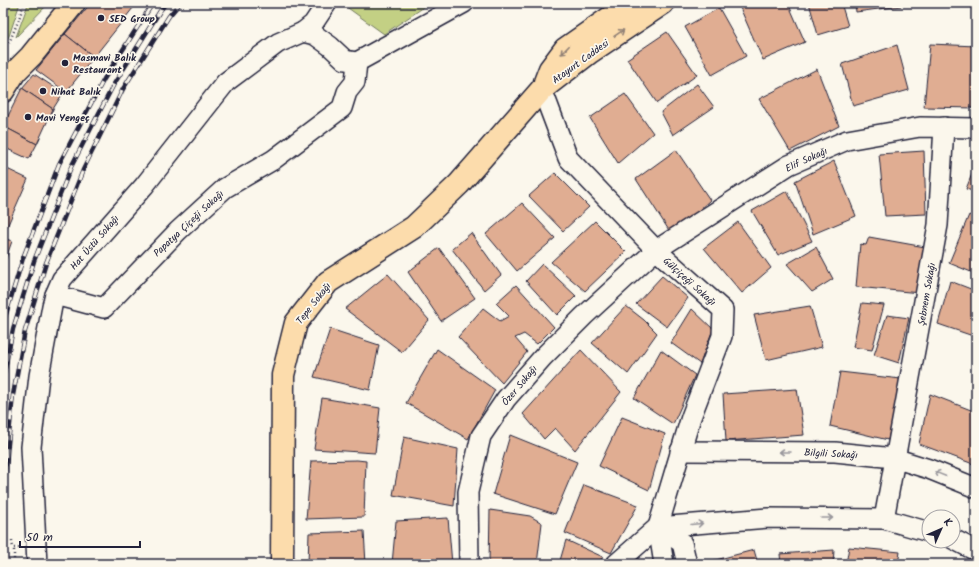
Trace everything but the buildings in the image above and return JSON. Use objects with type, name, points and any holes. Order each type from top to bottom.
[{"type":"main road","points":[[3,91],[15,72],[31,56],[74,3]]},
{"type":"main road","name":"Atayurt Caddesi","points":[[542,89],[550,69],[565,49],[631,3]]},
{"type":"main road","name":"Atayurt Caddesi","points":[[542,89],[590,52],[663,3]]},
{"type":"main road","points":[[3,106],[28,65],[31,56]]},
{"type":"main road","name":"Tepe Sokağı","points":[[282,564],[284,376],[296,323],[328,282],[414,227],[459,184],[542,89]]},
{"type":"street","name":"Hat Üstü Sokağı","points":[[37,564],[31,447],[39,376],[55,295],[62,279],[144,186],[226,82],[278,43],[303,32],[313,24],[327,3]]},
{"type":"street","points":[[303,32],[314,35],[330,46],[345,60],[357,62],[464,3]]},
{"type":"street","name":"Papatya Çiçeği Sokağı","points":[[55,295],[104,308],[178,231],[225,188],[273,160],[342,108],[347,92],[355,82],[357,62]]},
{"type":"street","name":"Gülçiçeği Sokağı","points":[[542,89],[568,158],[656,250],[723,310],[722,336],[690,417],[658,527]]},
{"type":"street","name":"Elif Sokağı","points":[[656,250],[789,165],[847,140],[920,127],[976,128]]},
{"type":"street","name":"Şebnem Sokağı","points":[[884,519],[938,225],[944,127]]},
{"type":"street","name":"Özer Sokağı","points":[[469,564],[468,492],[481,436],[506,399],[543,357],[584,316],[656,250]]},
{"type":"street","name":"Bilgili Sokağı","points":[[680,451],[835,452],[894,458],[928,469],[976,488]]},
{"type":"street","points":[[616,564],[658,527],[768,518],[884,519],[921,530]]},
{"type":"street","points":[[658,527],[664,564]]},
{"type":"street","points":[[658,527],[682,543],[687,564]]},
{"type":"street","points":[[961,544],[976,551]]},
{"type":"path","points":[[9,43],[19,20],[24,3]]},
{"type":"path","points":[[14,550],[14,564]]},
{"type":"green space","points":[[3,3],[20,3],[9,36],[3,46]]},
{"type":"green space","points":[[28,3],[49,3],[16,37],[27,7]]},
{"type":"green space","points":[[341,3],[430,3],[384,34]]},
{"type":"railway","points":[[3,324],[23,258],[59,164],[104,79],[153,3]]},
{"type":"railway","points":[[3,378],[13,329],[34,261],[71,167],[114,84],[166,3]]},
{"type":"railway","points":[[3,493],[13,395],[25,331],[46,263],[83,170],[123,89],[169,16],[180,3]]},
{"type":"place","name":"SED Group","points":[[101,18]]},
{"type":"place","name":"Masmavi Balık Restaurant","points":[[65,63]]},
{"type":"place","name":"Nihat Balık","points":[[43,91]]},
{"type":"place","name":"Mavi Yengeç","points":[[28,117]]}]
